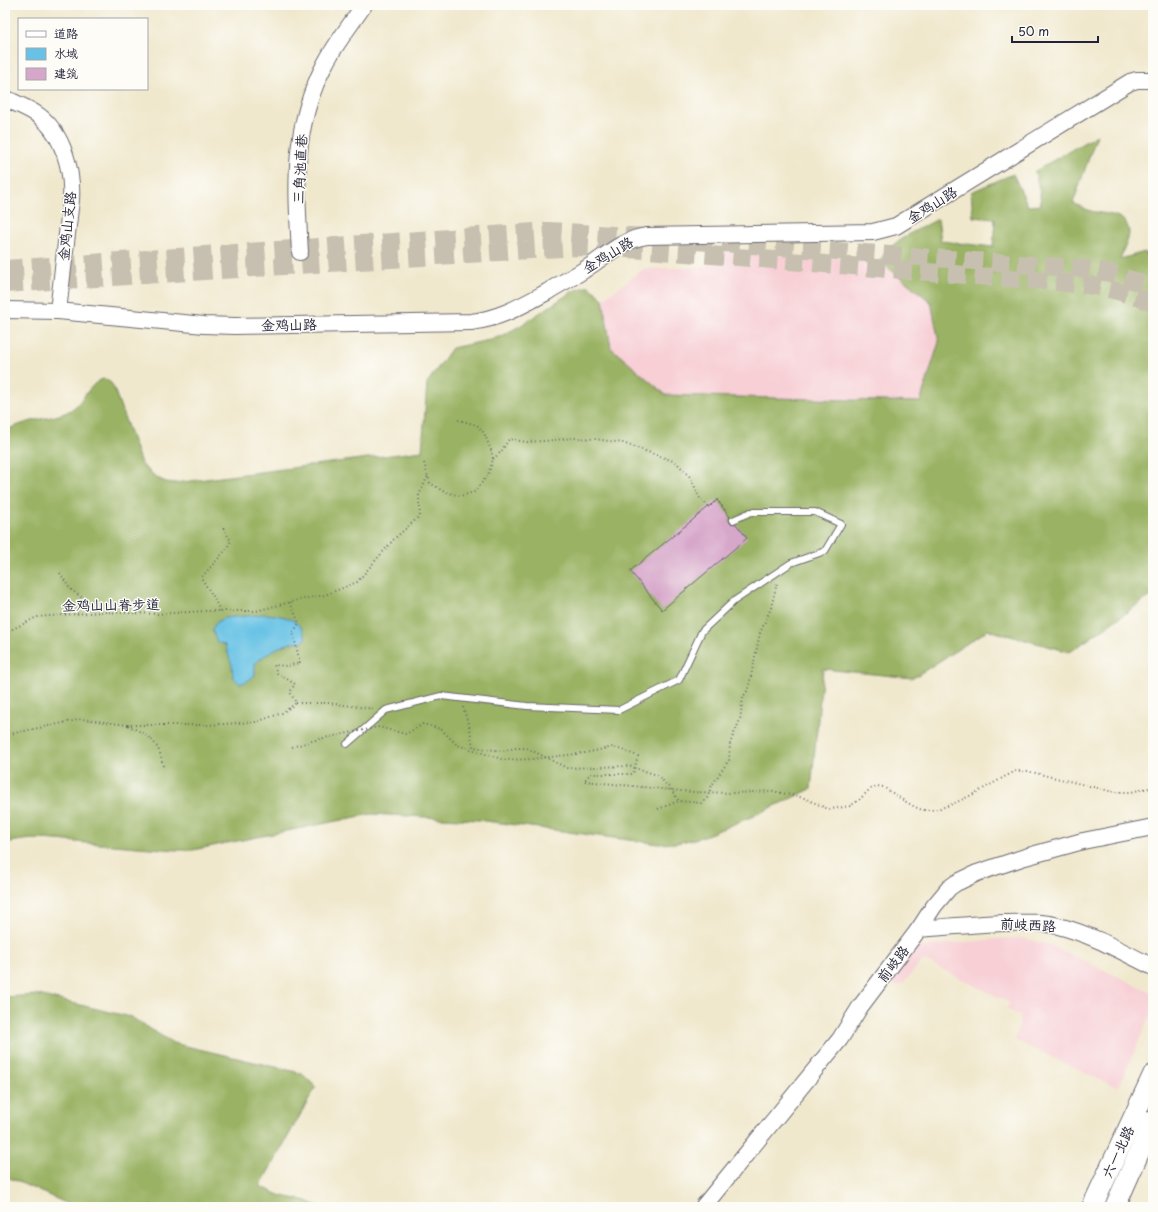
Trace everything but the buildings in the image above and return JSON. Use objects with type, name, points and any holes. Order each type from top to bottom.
[{"type":"main road","name":"六一北路","points":[[1092,1207],[1153,1075]]},
{"type":"main road","name":"六一北路","points":[[1115,1207],[1153,1121]]},
{"type":"street","name":"三角池直巷","points":[[300,252],[297,169],[300,137],[305,115],[319,76],[326,62],[364,5]]},
{"type":"street","name":"金鸡山路","points":[[58,311],[204,325],[235,326],[471,322],[491,319],[519,308],[584,270],[618,246],[636,238],[647,236],[873,232],[896,226],[1130,82],[1137,80],[1153,80]]},
{"type":"street","name":"金鸡山支路","points":[[5,98],[33,112],[44,120],[58,140],[68,167],[72,192],[58,311]]},
{"type":"street","points":[[5,301],[26,302],[58,311]]},
{"type":"street","points":[[5,310],[58,311]]},
{"type":"street","name":"前岐路","points":[[703,1207],[840,1039],[860,1007],[919,929],[934,906],[949,888],[966,878],[1001,864],[1070,844],[1153,827]]},
{"type":"street","name":"前岐西路","points":[[919,929],[1027,922],[1057,925],[1091,938],[1153,967]]},
{"type":"lane","points":[[347,744],[386,710],[441,696],[527,706],[619,710],[679,680],[702,631],[734,601],[791,563],[825,550],[841,524],[814,512],[751,512],[732,520]]},
{"type":"path","points":[[424,463],[430,483],[444,491],[460,496],[474,492],[488,475],[493,458],[484,433],[477,425],[458,420]]},
{"type":"path","points":[[493,458],[501,452],[509,439],[526,442],[573,438],[623,443],[676,462],[690,478],[699,497],[709,507],[717,500],[732,520]]},
{"type":"path","name":"金鸡山山脊步道","points":[[5,633],[37,617],[102,612],[158,614],[256,611],[325,595],[357,582],[394,539],[420,516],[419,495],[428,476]]},
{"type":"path","points":[[220,611],[213,596],[201,578],[224,552],[231,541],[222,526]]},
{"type":"path","points":[[658,809],[679,801],[701,803],[707,798],[712,785],[729,760],[730,743],[740,720],[744,697],[748,690],[760,633],[771,608],[776,584],[782,569]]},
{"type":"path","points":[[60,573],[70,589],[102,612]]},
{"type":"path","points":[[290,602],[299,623],[293,633],[300,663],[287,666],[274,665],[277,672],[295,684],[290,692],[296,703]]},
{"type":"path","points":[[460,698],[470,730],[473,747],[502,751],[515,748],[527,748],[567,768],[628,766],[657,775],[670,788],[679,801]]},
{"type":"path","points":[[5,735],[82,719],[127,724],[206,725],[256,722],[282,713],[296,703],[328,703],[386,710]]},
{"type":"path","points":[[127,724],[150,737],[161,751],[163,766]]},
{"type":"path","points":[[292,747],[319,739],[379,727],[406,734],[423,724],[441,729],[456,745],[505,760],[533,759],[586,753],[613,747],[638,756],[634,774],[590,774],[584,781],[691,792],[734,793],[773,791],[804,798],[831,809],[854,804],[870,789],[877,786],[883,787],[922,810],[931,810],[959,801],[1016,771],[1027,771],[1114,792],[1131,792],[1153,787]]},
{"type":"shaded area","points":[[708,251],[880,261],[931,302],[939,342],[921,402],[666,395],[611,348],[603,299],[644,269],[707,267]]},
{"type":"shaded area","points":[[1007,938],[1023,938],[1050,945],[1153,993],[1153,1009],[1118,1088],[1015,1040],[1021,1016],[1006,1009],[1010,1003],[923,960],[903,984],[901,983],[898,987],[889,981],[917,947]]},
{"type":"green space","points":[[1097,135],[1073,203],[1091,211],[1114,216],[1124,221],[1129,235],[1120,259],[1145,252],[1153,275],[1153,594],[1070,652],[988,630],[913,678],[823,669],[811,789],[751,817],[702,837],[677,843],[659,844],[478,820],[371,814],[193,850],[46,839],[15,841],[5,844],[5,430],[71,410],[93,385],[105,379],[113,386],[141,463],[157,478],[166,482],[175,483],[422,451],[427,383],[452,348],[501,336],[520,326],[573,291],[589,286],[603,299],[611,348],[666,395],[920,402],[939,342],[931,302],[880,261],[898,241],[938,219],[941,241],[993,247],[995,219],[973,217],[971,192],[1013,174],[1028,206],[1041,205],[1035,171]]},
{"type":"green space","points":[[38,995],[131,1017],[173,1043],[301,1073],[316,1087],[260,1186],[282,1196],[307,1201],[319,1207],[75,1207],[5,1176],[5,997]]},
{"type":"water","points":[[266,614],[285,617],[296,622],[304,632],[306,639],[300,642],[281,646],[267,654],[255,664],[255,675],[248,681],[240,684],[233,677],[232,665],[225,645],[217,642],[212,629],[217,622],[224,618]]},
{"type":"tunnel","points":[[5,269],[549,231],[646,237]]},
{"type":"tunnel","points":[[695,241],[1088,269],[1110,273],[1153,287]]},
{"type":"tunnel","points":[[5,284],[577,247],[648,250],[1080,284],[1117,291],[1153,303]]}]
